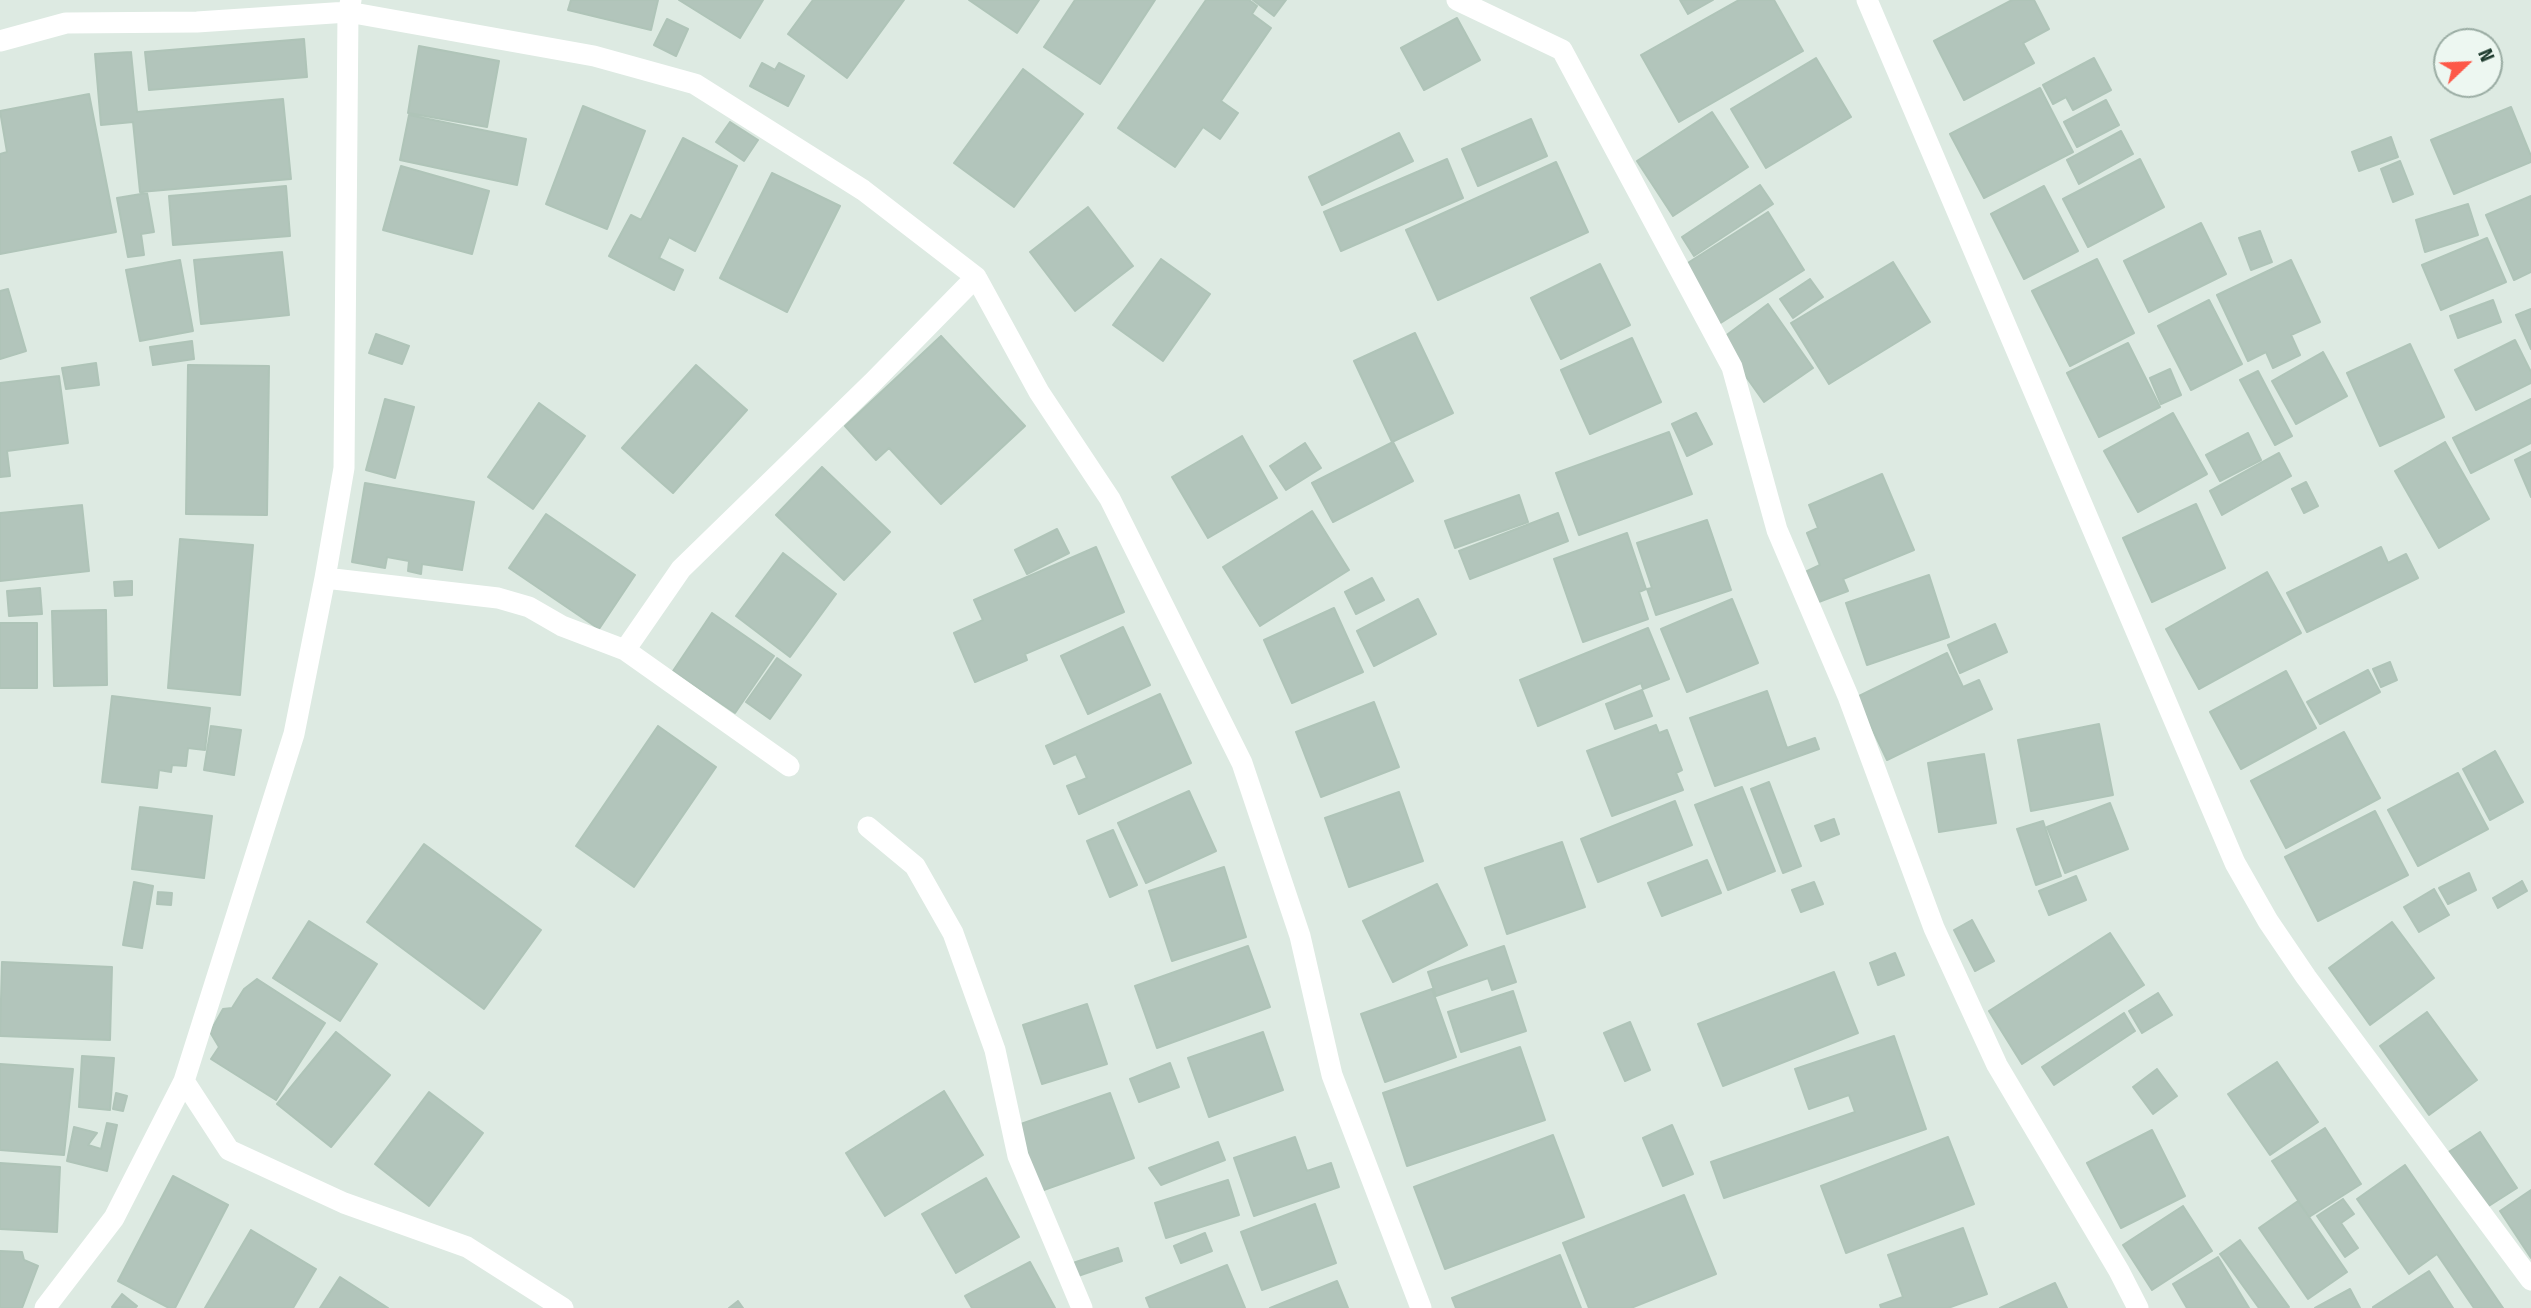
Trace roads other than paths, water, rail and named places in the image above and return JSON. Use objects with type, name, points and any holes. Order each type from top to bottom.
[{"type":"street","points":[[1457,0],[1562,50],[1732,367],[1777,530],[1848,696],[1934,928],[1997,1065],[2113,1260],[2138,1308]]},
{"type":"street","points":[[1867,0],[2235,863],[2268,921],[2299,965],[2531,1280]]},
{"type":"street","points":[[45,1308],[114,1218],[184,1081],[294,734],[344,468],[350,6]]},
{"type":"street","points":[[0,41],[66,23],[197,22],[350,6],[594,56],[695,84],[863,190],[976,277],[1039,392],[1110,499],[1242,763],[1300,936],[1332,1075],[1421,1308]]},
{"type":"street","points":[[625,650],[681,569],[872,383],[976,277]]},
{"type":"street","points":[[325,578],[498,598],[529,607],[562,626],[625,650],[789,766]]},
{"type":"street","points":[[868,827],[915,866],[953,933],[995,1050],[1018,1156],[1082,1308]]},
{"type":"street","points":[[184,1081],[229,1150],[344,1203],[467,1247],[563,1308]]}]
